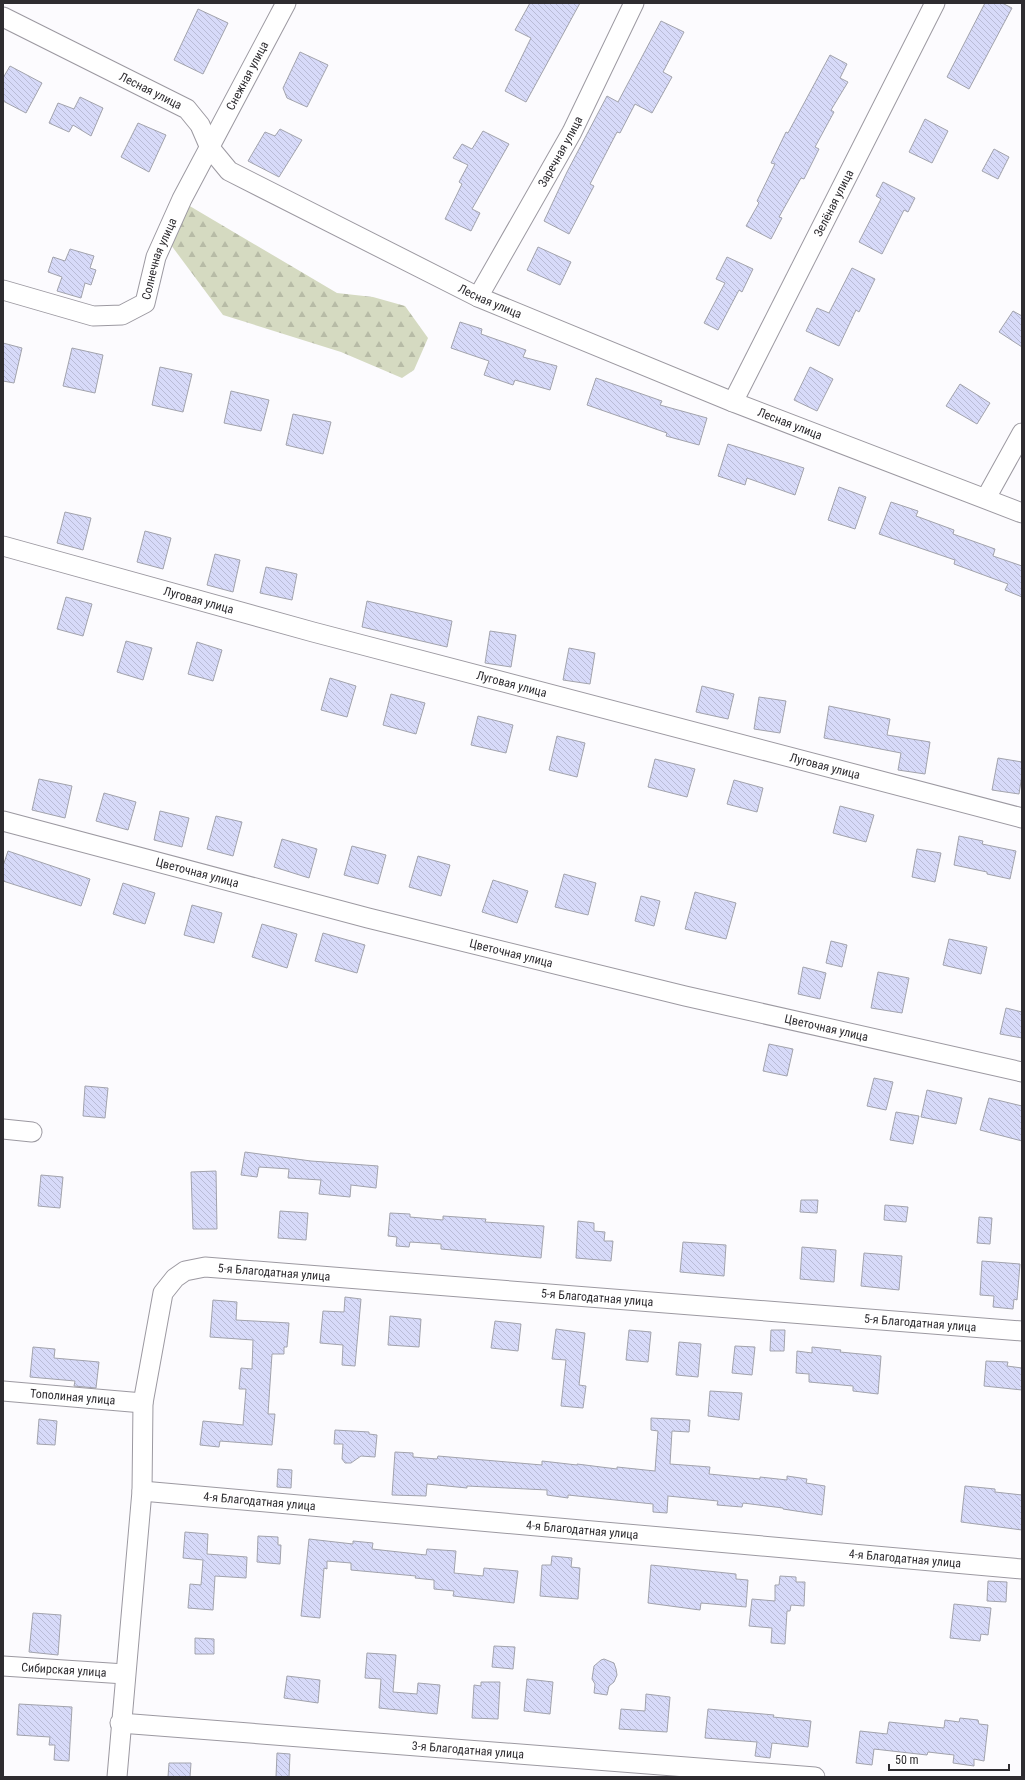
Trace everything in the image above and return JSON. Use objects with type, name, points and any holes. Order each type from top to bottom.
[{"type":"street","name":"Снежная улица","points":[[210,148],[286,3]]},
{"type":"street","name":"Заречная улица","points":[[478,297],[572,132],[634,3]]},
{"type":"street","name":"Зелёная улица","points":[[733,402],[935,3]]},
{"type":"street","name":"Лесная улица","points":[[3,17],[187,109],[200,125],[210,148],[229,171],[478,297],[733,402],[1022,513]]},
{"type":"street","name":"Солнечная улица","points":[[3,290],[93,316],[122,315],[145,303],[156,257],[182,199],[210,148]]},
{"type":"street","points":[[986,498],[1022,433]]},
{"type":"street","name":"Луговая улица","points":[[3,546],[313,632],[1022,818]]},
{"type":"street","name":"Цветочная улица","points":[[3,821],[368,918],[677,994],[1022,1072]]},
{"type":"street","points":[[3,1129],[32,1132]]},
{"type":"street","name":"5-я Благодатная улица","points":[[144,1403],[163,1293],[175,1278],[185,1271],[205,1267],[1022,1331]]},
{"type":"street","name":"Тополиная улица","points":[[3,1391],[144,1403]]},
{"type":"street","points":[[117,1777],[120,1723],[142,1491],[144,1403]]},
{"type":"street","name":"4-я Благодатная улица","points":[[142,1491],[1022,1569]]},
{"type":"street","name":"Сибирская улица","points":[[3,1666],[125,1674]]},
{"type":"street","name":"3-я Благодатная улица","points":[[120,1723],[815,1777]]},
{"type":"green space","points":[[188,205],[337,293],[373,297],[405,306],[428,338],[414,370],[402,378],[341,352],[223,315],[171,245]]},
{"type":"building","points":[[530,3],[580,3],[526,102],[505,91],[531,38],[515,30]]},
{"type":"building","points":[[985,3],[1002,3],[1012,8],[969,89],[947,77]]},
{"type":"building","points":[[198,9],[228,23],[203,74],[174,60]]},
{"type":"building","points":[[661,21],[684,32],[663,72],[672,77],[652,113],[635,104],[620,133],[617,132],[590,184],[594,186],[569,234],[544,221],[567,172],[607,96],[618,102]]},
{"type":"building","points":[[300,52],[328,65],[307,107],[287,98],[283,88]]},
{"type":"building","points":[[830,55],[847,64],[840,78],[848,82],[831,110],[834,112],[815,147],[819,149],[804,179],[801,178],[779,217],[782,218],[771,239],[746,226],[759,203],[757,201],[775,164],[771,163],[786,132],[788,133]]},
{"type":"building","points":[[10,66],[42,83],[26,113],[3,101],[3,78]]},
{"type":"building","points":[[80,97],[103,108],[91,136],[73,125],[69,132],[49,123],[58,103],[74,109]]},
{"type":"building","points":[[925,119],[948,131],[932,163],[909,152]]},
{"type":"building","points":[[138,123],[166,135],[149,172],[121,157]]},
{"type":"building","points":[[280,129],[302,140],[279,177],[248,161],[265,132],[275,136]]},
{"type":"building","points":[[483,131],[509,144],[472,209],[480,213],[471,231],[445,219],[462,184],[459,182],[468,165],[453,158],[462,144],[472,149]]},
{"type":"building","points":[[994,149],[1009,157],[998,179],[982,171]]},
{"type":"building","points":[[883,182],[915,198],[908,212],[904,210],[882,254],[859,242],[881,199],[876,196]]},
{"type":"building","points":[[538,247],[571,262],[560,285],[527,270]]},
{"type":"building","points":[[70,249],[94,256],[90,268],[96,270],[91,285],[85,283],[81,298],[57,291],[62,277],[48,272],[53,257],[65,261]]},
{"type":"building","points":[[727,257],[753,269],[742,292],[739,290],[718,330],[704,323],[725,283],[716,279]]},
{"type":"building","points":[[852,268],[875,279],[859,312],[856,310],[839,346],[806,331],[817,308],[829,313]]},
{"type":"building","points":[[1013,311],[1022,316],[1022,347],[999,332]]},
{"type":"building","points":[[460,322],[482,329],[481,334],[526,350],[523,357],[557,366],[550,390],[515,380],[513,385],[484,375],[489,361],[451,348]]},
{"type":"building","points":[[3,343],[22,348],[14,383],[3,381]]},
{"type":"building","points":[[72,348],[103,355],[95,393],[63,386]]},
{"type":"building","points":[[160,367],[192,374],[183,412],[152,405]]},
{"type":"building","points":[[810,367],[833,379],[817,411],[794,400]]},
{"type":"building","points":[[596,378],[662,401],[660,405],[707,418],[699,445],[666,436],[667,433],[587,405]]},
{"type":"building","points":[[960,384],[990,403],[977,424],[946,406]]},
{"type":"building","points":[[231,391],[269,400],[261,431],[224,423]]},
{"type":"building","points":[[293,414],[331,422],[323,454],[286,445]]},
{"type":"building","points":[[728,444],[804,468],[795,495],[747,478],[745,485],[718,476]]},
{"type":"building","points":[[839,487],[866,497],[855,529],[828,520]]},
{"type":"building","points":[[891,502],[918,511],[916,516],[954,530],[953,534],[995,549],[993,556],[1022,566],[1022,597],[1005,590],[1008,584],[954,564],[955,560],[879,534]]},
{"type":"building","points":[[65,512],[91,518],[83,550],[57,543]]},
{"type":"building","points":[[145,531],[171,538],[163,569],[137,562]]},
{"type":"building","points":[[215,554],[240,560],[233,592],[207,585]]},
{"type":"building","points":[[266,567],[297,574],[292,600],[260,593]]},
{"type":"building","points":[[66,597],[92,604],[83,636],[57,629]]},
{"type":"building","points":[[367,601],[452,621],[447,647],[362,627]]},
{"type":"building","points":[[490,631],[516,635],[511,667],[485,663]]},
{"type":"building","points":[[126,641],[152,648],[143,680],[117,672]]},
{"type":"building","points":[[197,642],[222,650],[213,681],[188,674]]},
{"type":"building","points":[[569,648],[595,653],[590,684],[563,680]]},
{"type":"building","points":[[330,678],[356,686],[347,717],[321,710]]},
{"type":"building","points":[[702,686],[734,694],[728,719],[696,712]]},
{"type":"building","points":[[391,694],[425,703],[416,734],[383,725]]},
{"type":"building","points":[[759,697],[786,701],[780,733],[754,729]]},
{"type":"building","points":[[829,706],[890,719],[887,735],[930,742],[925,774],[898,770],[901,753],[824,738]]},
{"type":"building","points":[[478,716],[513,725],[506,753],[471,745]]},
{"type":"building","points":[[557,736],[585,743],[577,777],[549,770]]},
{"type":"building","points":[[998,758],[1022,762],[1022,775],[1019,794],[992,790]]},
{"type":"building","points":[[655,759],[695,769],[687,797],[648,787]]},
{"type":"building","points":[[39,779],[72,786],[65,818],[32,810]]},
{"type":"building","points":[[734,780],[763,788],[757,812],[727,804]]},
{"type":"building","points":[[104,793],[136,802],[128,830],[96,821]]},
{"type":"building","points":[[840,806],[874,815],[866,842],[833,833]]},
{"type":"building","points":[[160,811],[189,818],[182,847],[154,840]]},
{"type":"building","points":[[216,816],[242,822],[233,856],[207,849]]},
{"type":"building","points":[[959,836],[983,841],[982,844],[1016,851],[1010,879],[987,874],[987,872],[954,865]]},
{"type":"building","points":[[282,839],[317,849],[309,878],[274,867]]},
{"type":"building","points":[[352,846],[386,855],[378,884],[344,875]]},
{"type":"building","points":[[917,849],[941,853],[935,882],[912,877]]},
{"type":"building","points":[[8,851],[90,879],[81,906],[3,881],[3,866]]},
{"type":"building","points":[[418,856],[450,865],[441,896],[409,887]]},
{"type":"building","points":[[564,874],[596,883],[588,915],[555,907]]},
{"type":"building","points":[[493,880],[528,891],[517,923],[482,912]]},
{"type":"building","points":[[123,883],[155,893],[145,924],[113,914]]},
{"type":"building","points":[[695,892],[736,903],[726,939],[685,929]]},
{"type":"building","points":[[641,896],[660,901],[654,926],[635,921]]},
{"type":"building","points":[[192,905],[222,913],[214,943],[184,935]]},
{"type":"building","points":[[262,924],[297,934],[287,968],[252,957]]},
{"type":"building","points":[[323,933],[365,945],[357,973],[315,961]]},
{"type":"building","points":[[949,939],[987,947],[981,974],[943,965]]},
{"type":"building","points":[[831,941],[847,945],[842,967],[826,963]]},
{"type":"building","points":[[803,967],[826,973],[820,999],[798,994]]},
{"type":"building","points":[[878,972],[909,978],[902,1013],[871,1008]]},
{"type":"building","points":[[1006,1008],[1022,1012],[1022,1038],[1000,1034]]},
{"type":"building","points":[[769,1044],[793,1049],[787,1076],[763,1071]]},
{"type":"building","points":[[874,1078],[893,1082],[886,1110],[867,1106]]},
{"type":"building","points":[[85,1086],[108,1088],[105,1118],[83,1116]]},
{"type":"building","points":[[927,1090],[962,1098],[956,1124],[921,1117]]},
{"type":"building","points":[[989,1098],[1022,1106],[1022,1141],[980,1130]]},
{"type":"building","points":[[896,1112],[919,1116],[913,1144],[890,1140]]},
{"type":"building","points":[[245,1152],[311,1161],[378,1166],[376,1188],[351,1185],[350,1197],[319,1194],[321,1180],[288,1178],[289,1169],[259,1167],[257,1177],[241,1175]]},
{"type":"building","points":[[216,1171],[217,1229],[193,1229],[191,1172]]},
{"type":"building","points":[[41,1175],[63,1177],[60,1208],[38,1206]]},
{"type":"building","points":[[801,1200],[818,1200],[817,1213],[800,1212]]},
{"type":"building","points":[[885,1205],[908,1207],[906,1222],[884,1220]]},
{"type":"building","points":[[280,1211],[308,1213],[306,1240],[278,1238]]},
{"type":"building","points":[[390,1213],[410,1214],[410,1217],[443,1220],[443,1216],[486,1219],[485,1222],[544,1226],[541,1258],[441,1249],[441,1244],[410,1242],[409,1247],[396,1246],[397,1237],[388,1236]]},
{"type":"building","points":[[979,1217],[992,1218],[990,1244],[977,1243]]},
{"type":"building","points":[[578,1221],[594,1223],[594,1231],[605,1232],[604,1241],[613,1241],[611,1261],[576,1258]]},
{"type":"building","points":[[683,1242],[726,1245],[724,1276],[680,1272]]},
{"type":"building","points":[[802,1247],[836,1250],[834,1282],[800,1279]]},
{"type":"building","points":[[864,1253],[902,1256],[899,1290],[861,1286]]},
{"type":"building","points":[[982,1261],[1020,1264],[1017,1300],[1014,1299],[1013,1309],[993,1307],[994,1296],[980,1295]]},
{"type":"building","points":[[345,1297],[361,1299],[355,1366],[342,1365],[343,1345],[320,1343],[323,1311],[344,1312]]},
{"type":"building","points":[[213,1300],[237,1302],[236,1320],[289,1323],[287,1347],[284,1347],[284,1354],[272,1354],[268,1414],[275,1414],[272,1445],[220,1441],[219,1447],[200,1445],[203,1421],[243,1425],[246,1389],[239,1389],[241,1368],[252,1369],[253,1340],[210,1337]]},
{"type":"building","points":[[390,1316],[421,1319],[419,1347],[388,1345]]},
{"type":"building","points":[[495,1321],[521,1324],[518,1351],[491,1348]]},
{"type":"building","points":[[556,1329],[585,1333],[579,1385],[586,1386],[583,1408],[561,1406],[566,1360],[552,1359]]},
{"type":"building","points":[[629,1330],[651,1332],[648,1362],[626,1360]]},
{"type":"building","points":[[771,1330],[785,1330],[784,1351],[770,1351]]},
{"type":"building","points":[[679,1342],[701,1344],[698,1377],[676,1375]]},
{"type":"building","points":[[735,1346],[755,1347],[752,1375],[732,1373]]},
{"type":"building","points":[[33,1347],[55,1349],[54,1358],[99,1362],[96,1388],[74,1386],[75,1381],[30,1377]]},
{"type":"building","points":[[812,1347],[841,1350],[840,1352],[881,1356],[878,1394],[853,1391],[853,1386],[809,1382],[809,1374],[796,1373],[797,1351],[812,1353]]},
{"type":"building","points":[[986,1361],[1008,1362],[1007,1366],[1022,1368],[1022,1390],[984,1386]]},
{"type":"building","points":[[710,1391],[742,1393],[739,1420],[708,1416]]},
{"type":"building","points":[[651,1418],[690,1420],[689,1432],[672,1431],[670,1464],[710,1467],[709,1474],[760,1479],[760,1477],[787,1480],[787,1476],[807,1479],[806,1483],[825,1486],[822,1515],[743,1503],[742,1507],[717,1505],[718,1501],[668,1496],[667,1513],[653,1512],[653,1504],[568,1495],[568,1498],[547,1495],[547,1490],[467,1486],[467,1488],[427,1484],[426,1496],[392,1495],[395,1452],[413,1453],[413,1457],[437,1459],[438,1456],[542,1465],[542,1461],[617,1469],[617,1467],[655,1471],[658,1431],[651,1430]]},
{"type":"building","points":[[39,1419],[57,1421],[55,1445],[37,1444]]},
{"type":"building","points":[[335,1430],[369,1432],[369,1434],[377,1435],[375,1457],[361,1456],[351,1463],[345,1463],[342,1459],[343,1444],[334,1444]]},
{"type":"building","points":[[278,1469],[292,1470],[291,1488],[277,1487]]},
{"type":"building","points":[[965,1486],[995,1489],[995,1492],[1022,1495],[1022,1530],[961,1522]]},
{"type":"building","points":[[185,1532],[208,1534],[207,1554],[247,1557],[246,1578],[215,1576],[213,1610],[188,1608],[190,1584],[201,1585],[203,1560],[183,1558]]},
{"type":"building","points":[[258,1536],[278,1537],[278,1545],[281,1545],[280,1564],[257,1562]]},
{"type":"building","points":[[309,1539],[353,1544],[353,1541],[373,1543],[372,1549],[426,1555],[427,1549],[456,1551],[454,1573],[483,1576],[484,1568],[518,1571],[514,1603],[453,1596],[454,1591],[434,1589],[434,1580],[415,1578],[416,1576],[351,1570],[351,1563],[327,1561],[327,1569],[324,1568],[320,1618],[301,1616]]},
{"type":"building","points":[[552,1556],[572,1558],[571,1567],[580,1568],[578,1599],[540,1596],[542,1565],[551,1565]]},
{"type":"building","points":[[651,1565],[736,1574],[736,1579],[748,1580],[746,1607],[701,1603],[700,1610],[648,1603]]},
{"type":"building","points":[[780,1576],[796,1577],[796,1582],[805,1582],[804,1606],[791,1605],[790,1611],[787,1611],[785,1644],[771,1643],[772,1628],[749,1626],[752,1599],[775,1601],[775,1585],[779,1585]]},
{"type":"building","points":[[988,1581],[1007,1582],[1006,1602],[987,1601]]},
{"type":"building","points":[[954,1604],[991,1608],[988,1635],[981,1634],[980,1641],[950,1638]]},
{"type":"building","points":[[33,1613],[61,1615],[58,1655],[29,1652]]},
{"type":"building","points":[[195,1638],[214,1639],[214,1654],[195,1654]]},
{"type":"building","points":[[494,1646],[515,1647],[513,1669],[492,1667]]},
{"type":"building","points":[[367,1653],[396,1655],[393,1692],[417,1694],[418,1683],[440,1685],[437,1714],[379,1708],[381,1679],[365,1678]]},
{"type":"building","points":[[604,1659],[614,1663],[617,1675],[614,1682],[609,1686],[607,1695],[594,1693],[595,1684],[592,1679],[594,1666]]},
{"type":"building","points":[[287,1676],[320,1680],[318,1703],[284,1698]]},
{"type":"building","points":[[527,1679],[553,1682],[550,1714],[524,1711]]},
{"type":"building","points":[[481,1682],[500,1682],[498,1719],[472,1718],[474,1685],[481,1686]]},
{"type":"building","points":[[646,1694],[670,1697],[667,1732],[619,1729],[621,1709],[645,1711]]},
{"type":"building","points":[[19,1704],[72,1707],[69,1761],[54,1760],[55,1745],[49,1745],[50,1737],[17,1735]]},
{"type":"building","points":[[708,1709],[774,1715],[773,1717],[811,1721],[808,1747],[772,1743],[770,1758],[755,1756],[757,1742],[705,1738]]},
{"type":"building","points":[[960,1718],[978,1720],[979,1724],[988,1725],[984,1761],[974,1759],[974,1766],[953,1763],[954,1755],[928,1752],[927,1755],[874,1749],[872,1765],[856,1763],[860,1731],[887,1734],[889,1722],[944,1728],[945,1720],[959,1722]]},
{"type":"building","points":[[277,1753],[290,1754],[289,1777],[276,1777]]},
{"type":"building","points":[[169,1763],[191,1763],[190,1777],[168,1777]]}]
